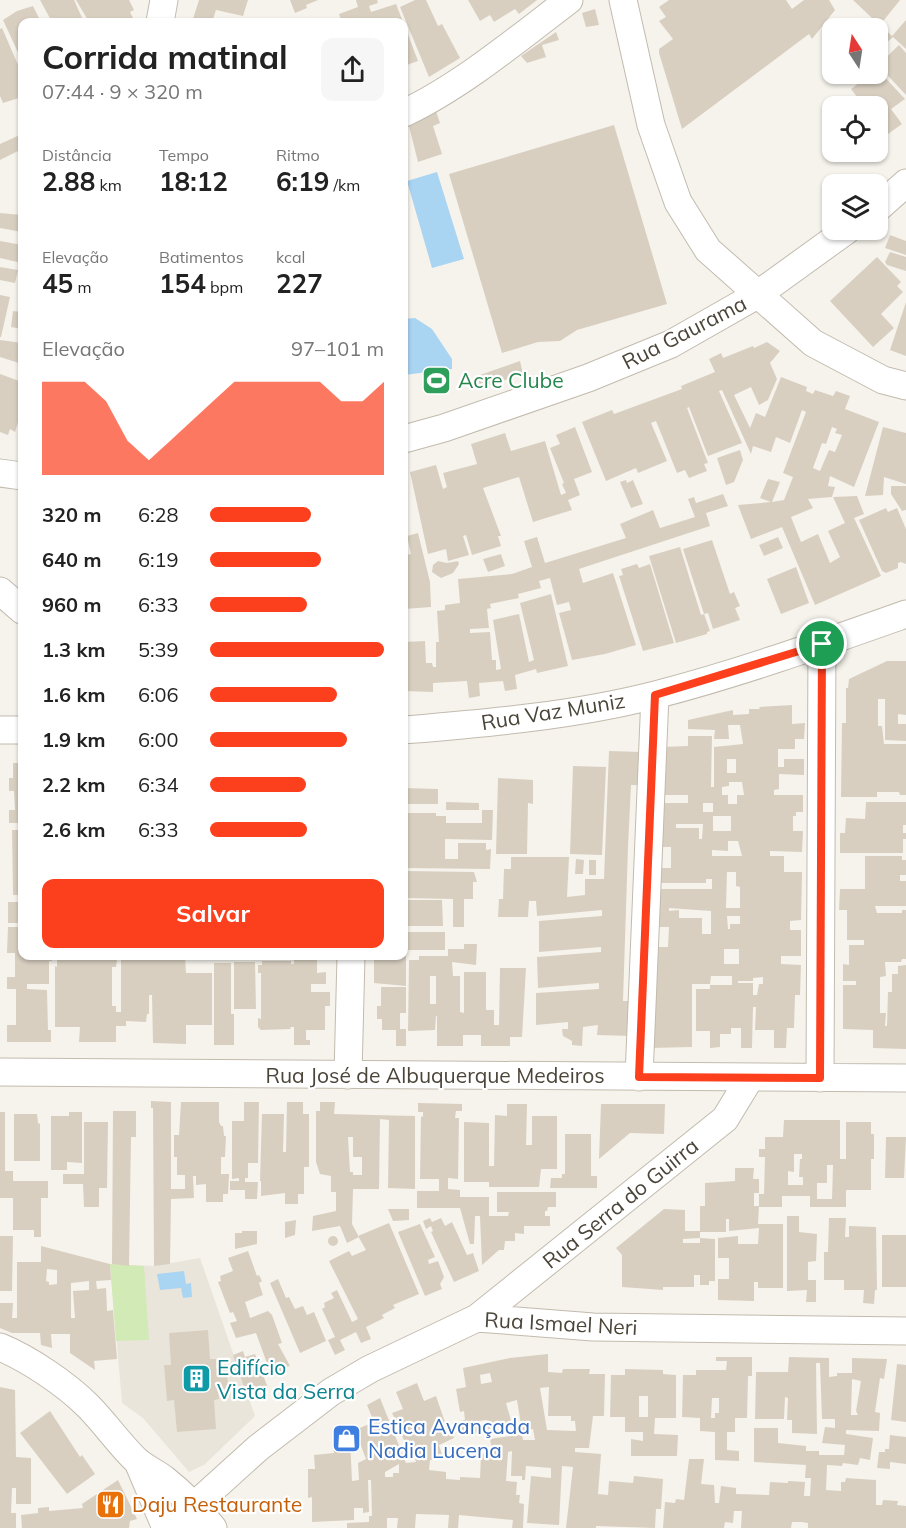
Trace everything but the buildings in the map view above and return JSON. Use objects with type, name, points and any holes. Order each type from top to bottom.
[{"type":"street","points":[[161,18],[164,0]]},
{"type":"street","points":[[408,111],[421,105],[504,49],[569,0]]},
{"type":"street","points":[[623,0],[651,124],[678,202],[708,250],[813,343],[883,380],[906,386]]},
{"type":"street","points":[[888,199],[906,183]]},
{"type":"street","name":"Rua Gaurama","points":[[408,438],[444,428],[598,374],[671,344],[757,295],[833,240]]},
{"type":"street","points":[[0,472],[18,475]]},
{"type":"street","points":[[0,591],[18,607]]},
{"type":"street","name":"Rua Vaz Muniz","points":[[408,730],[542,716],[655,695],[822,644],[906,614]]},
{"type":"street","points":[[820,1078],[822,644]]},
{"type":"street","points":[[639,1077],[655,695]]},
{"type":"street","points":[[0,730],[18,730]]},
{"type":"street","points":[[348,1075],[351,960]]},
{"type":"street","name":"Rua José de Albuquerque Medeiros","points":[[0,1072],[906,1078]]},
{"type":"street","name":"Rua Serra do Guirra","points":[[477,1318],[725,1119],[750,1078]]},
{"type":"street","name":"Rua Ismael Neri","points":[[179,1528],[195,1505],[258,1448],[331,1392],[370,1369],[477,1318],[593,1327],[906,1331]]},
{"type":"street","points":[[0,1347],[25,1357],[35,1368],[69,1389],[88,1406],[138,1462],[195,1505],[213,1528]]},
{"type":"street","points":[[0,1367],[35,1368]]},
{"type":"street","points":[[138,1462],[166,1528]]},
{"type":"shaded area","points":[[200,1258],[255,1416],[204,1465],[189,1472],[143,1418],[122,1403],[110,1264],[154,1266]]},
{"type":"green space","points":[[110,1264],[144,1266],[149,1340],[116,1341]]},
{"type":"water","points":[[437,172],[464,259],[432,268],[408,181]]},
{"type":"water","points":[[415,318],[432,329],[452,359],[452,369],[408,374],[408,319]]},
{"type":"water","points":[[184,1271],[186,1284],[191,1283],[192,1297],[183,1298],[181,1288],[160,1290],[157,1274]]},
{"type":"place","name":"Acre Clube","points":[[437,380]]},
{"type":"place","name":"Edifício Vista da Serra","points":[[196,1379]]},
{"type":"place","name":"Estica Avançada Nadia Lucena","points":[[347,1438]]},
{"type":"place","name":"Daju Restaurante","points":[[111,1504]]},
{"type":"route","points":[[822,644],[820,1078],[639,1077],[655,695],[822,644]]}]
